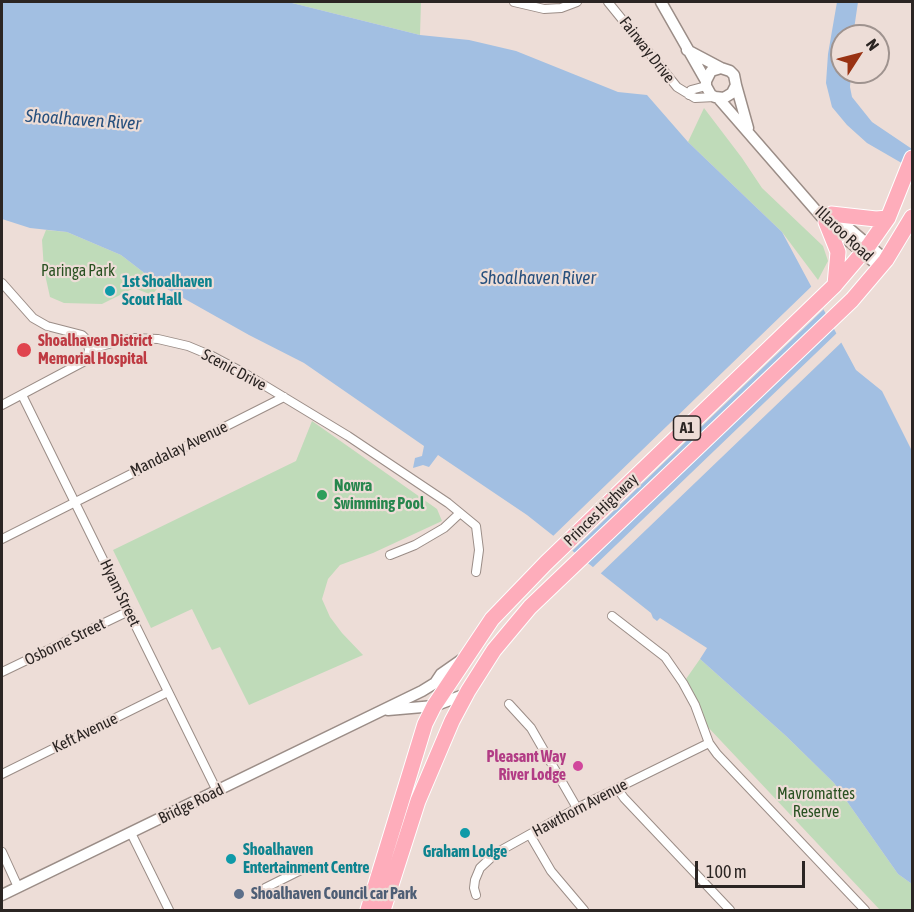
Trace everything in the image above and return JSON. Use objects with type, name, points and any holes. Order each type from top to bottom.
[{"type":"highway","name":"Princes Highway","points":[[368,910],[387,855],[418,746],[434,706],[492,619],[546,563],[831,289],[888,218],[912,158]]},
{"type":"highway","name":"Princes Highway","points":[[383,910],[418,801],[452,722],[483,666],[508,633],[530,607],[842,309],[883,264],[912,217]]},
{"type":"highway","points":[[831,289],[838,252],[828,218],[888,218]]},
{"type":"main road","name":"Illaroo Road","points":[[661,2],[706,83],[707,91],[717,98],[749,132],[783,175],[808,201],[883,264]]},
{"type":"main road","name":"Illaroo Road","points":[[687,50],[734,75],[749,132]]},
{"type":"main road","points":[[706,83],[711,71],[720,68]]},
{"type":"main road","points":[[717,98],[732,93],[736,85]]},
{"type":"main road","name":"Bridge Road","points":[[2,896],[381,711],[435,683],[441,674],[466,657]]},
{"type":"main road","name":"Bridge Road","points":[[381,711],[434,706],[466,694]]},
{"type":"street","points":[[514,2],[544,9],[561,8],[576,2]]},
{"type":"street","name":"Fairway Drive","points":[[608,2],[677,87],[694,98],[717,98]]},
{"type":"street","name":"Fairway Drive","points":[[689,95],[691,90],[706,83]]},
{"type":"street","points":[[2,283],[38,323],[82,335],[89,349],[85,362],[2,405]]},
{"type":"street","name":"Scenic Drive","points":[[89,349],[132,338],[149,337],[170,341],[212,356],[284,397],[348,436],[448,503],[476,526],[479,550],[476,572]]},
{"type":"street","name":"Hyam Street","points":[[22,395],[217,791]]},
{"type":"street","name":"Mandalay Avenue","points":[[2,539],[284,397]]},
{"type":"street","points":[[390,555],[415,545],[444,528],[460,513]]},
{"type":"street","name":"Osborne Street","points":[[2,672],[129,611]]},
{"type":"street","points":[[612,616],[671,664],[695,705],[710,743],[717,754],[865,910]]},
{"type":"street","name":"Keft Avenue","points":[[2,774],[168,692]]},
{"type":"street","points":[[509,704],[531,728],[577,808]]},
{"type":"street","name":"Hawthorn Avenue","points":[[476,895],[475,880],[487,860],[577,808],[710,743]]},
{"type":"street","points":[[617,788],[730,910]]},
{"type":"street","points":[[131,833],[169,910]]},
{"type":"street","points":[[530,836],[551,871],[585,910]]},
{"type":"street","points":[[2,852],[18,887]]},
{"type":"street","points":[[265,888],[307,867]]},
{"type":"green space","points":[[215,2],[421,2],[420,35],[292,3]]},
{"type":"green space","points":[[704,108],[762,188],[823,246],[828,261],[818,280],[782,232],[688,142]]},
{"type":"green space","name":"Paringa Park","points":[[46,230],[67,232],[121,255],[160,285],[152,295],[134,288],[102,304],[64,303],[50,297],[44,270],[42,240]]},
{"type":"green space","points":[[312,421],[437,509],[442,521],[373,553],[340,565],[328,579],[322,599],[330,617],[363,655],[249,705],[220,647],[212,650],[192,609],[151,628],[113,550],[296,461]]},
{"type":"green space","name":"Mavromattes Reserve","points":[[700,659],[786,736],[834,783],[898,874],[912,884],[912,910],[880,910],[706,725],[686,679]]},
{"type":"water","name":"Shoalhaven River","points":[[2,2],[292,3],[420,35],[469,40],[516,51],[618,92],[647,95],[688,142],[782,232],[856,370],[882,391],[912,451],[912,884],[898,874],[834,783],[786,736],[700,659],[707,648],[660,618],[657,621],[651,613],[527,515],[438,455],[429,467],[423,465],[413,468],[415,458],[422,456],[424,446],[304,363],[160,285],[121,255],[67,232],[30,228],[2,219]]},
{"type":"water","points":[[837,2],[858,2],[855,24],[833,24]]},
{"type":"water","points":[[830,42],[830,84],[850,84],[852,97],[872,122],[912,149],[912,169],[867,143],[832,107],[826,83]]},
{"type":"pier","points":[[814,284],[826,307],[570,553],[551,538]]},
{"type":"pier","points":[[839,331],[844,340],[599,575],[591,569]]},
{"type":"place","name":"1st Shoalhaven Scout Hall","points":[[110,291]]},
{"type":"place","name":"Shoalhaven District Memorial Hospital","points":[[24,350]]},
{"type":"place","name":"Nowra Swimming Pool","points":[[322,495]]},
{"type":"place","name":"Pleasant Way River Lodge","points":[[578,766]]},
{"type":"place","name":"Graham Lodge","points":[[465,833]]},
{"type":"place","name":"Shoalhaven Entertainment Centre","points":[[231,859]]},
{"type":"place","name":"Shoalhaven Council car Park","points":[[239,894]]}]
